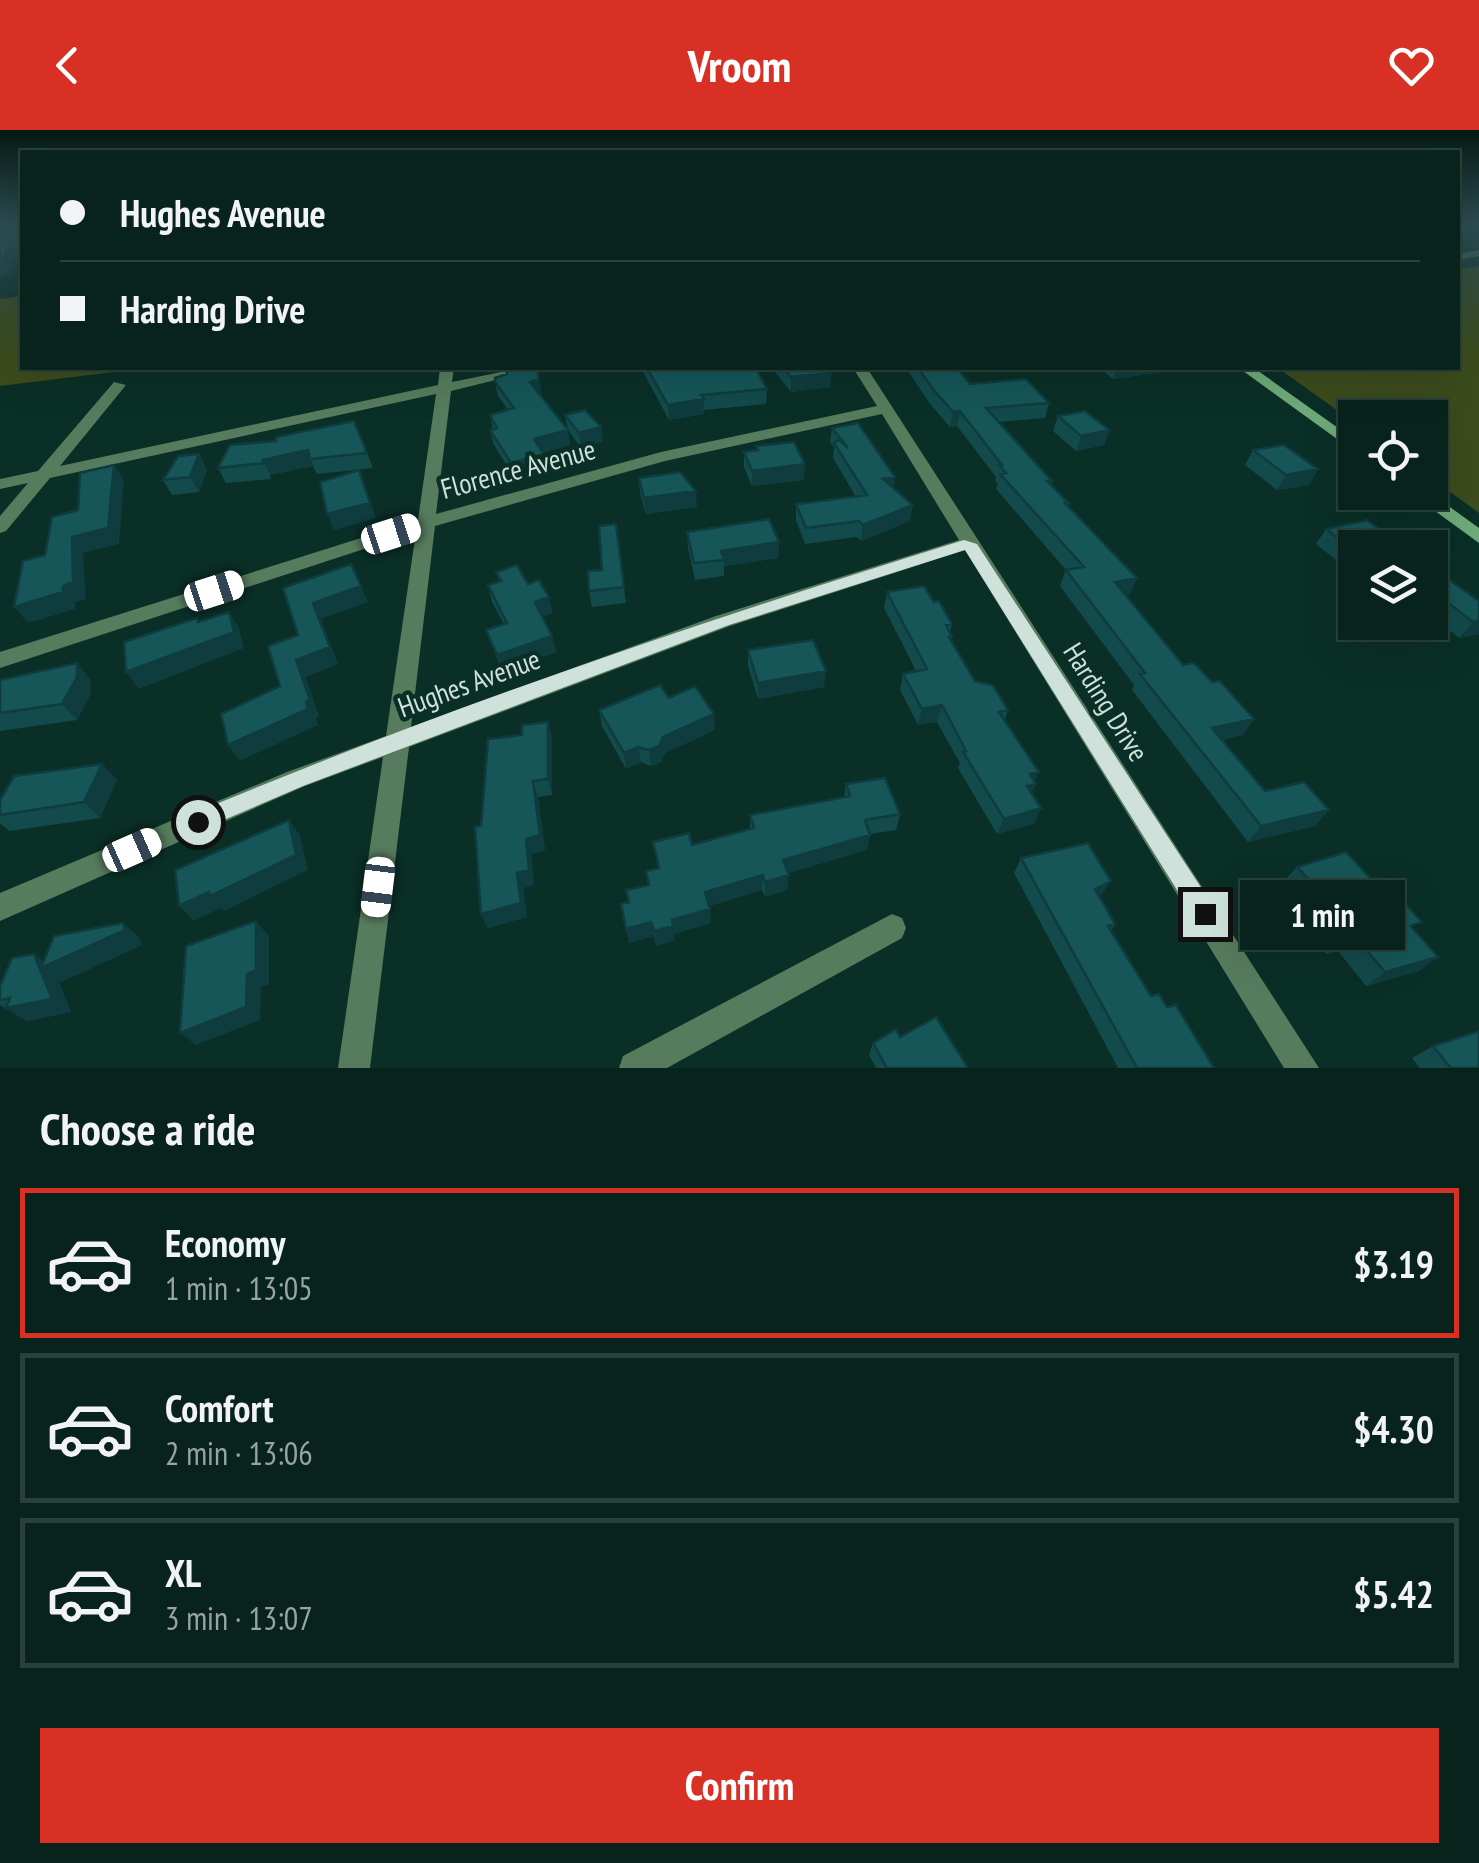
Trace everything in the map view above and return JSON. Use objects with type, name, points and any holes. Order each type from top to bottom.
[{"type":"street","points":[[0,484],[445,378],[519,370]]},
{"type":"street","name":"Harding Drive","points":[[861,370],[1303,1068]]},
{"type":"street","points":[[1249,370],[1338,435]]},
{"type":"street","points":[[354,1068],[445,378]]},
{"type":"street","points":[[0,527],[119,385]]},
{"type":"street","name":"Florence Avenue","points":[[0,660],[427,522],[770,429],[886,409]]},
{"type":"street","points":[[1442,510],[1479,537]]},
{"type":"street","name":"Hughes Avenue","points":[[0,907],[296,780],[723,621],[969,544]]},
{"type":"street","points":[[635,1068],[892,928]]},
{"type":"green space","points":[[1479,269],[1479,513],[1448,490],[1448,400],[1338,400],[1338,411],[1281,370],[1460,370],[1460,270]]},
{"type":"green space","points":[[20,296],[20,370],[130,370],[0,386],[0,299]]},
{"type":"building","points":[[506,370],[537,370],[539,379],[530,382],[568,430],[534,439],[544,454],[511,463],[490,430],[497,428],[490,415],[514,408],[495,382],[495,378],[507,374]]},
{"type":"building","points":[[648,370],[757,370],[767,389],[701,395],[704,399],[668,405]]},
{"type":"building","points":[[786,370],[831,373],[791,377]]},
{"type":"building","points":[[919,370],[959,370],[970,384],[1026,379],[1049,403],[986,408],[1052,481],[1047,481],[1069,503],[1065,503],[1137,578],[1115,582],[1183,665],[1194,663],[1212,682],[1220,681],[1254,719],[1212,728],[1265,791],[1304,782],[1329,810],[1261,826],[1140,674],[1145,673],[1066,570],[1084,567],[1000,474],[1006,473],[1002,465],[960,411],[953,412]]},
{"type":"building","points":[[585,410],[601,427],[579,433],[565,415]]},
{"type":"building","points":[[1085,411],[1109,430],[1081,436],[1058,416]]},
{"type":"building","points":[[354,421],[367,453],[310,459],[308,450],[263,460],[264,463],[218,468],[230,445],[276,441],[276,437]]},
{"type":"building","points":[[858,423],[895,477],[883,479],[913,505],[863,525],[859,521],[806,528],[796,504],[867,495],[834,443],[839,440],[848,448],[832,428]]},
{"type":"building","points":[[794,442],[805,464],[752,471],[744,452],[758,450],[756,446]]},
{"type":"building","points":[[1284,445],[1318,469],[1286,475],[1253,450]]},
{"type":"building","points":[[199,454],[190,477],[163,480],[178,456]]},
{"type":"building","points":[[114,465],[108,528],[72,537],[73,582],[63,586],[63,592],[14,607],[23,561],[45,555],[52,517],[78,510],[80,473]]},
{"type":"building","points":[[359,470],[370,503],[327,514],[320,482]]},
{"type":"building","points":[[680,472],[696,491],[644,498],[639,478]]},
{"type":"building","points":[[769,519],[779,542],[721,551],[724,560],[694,563],[687,532]]},
{"type":"building","points":[[1367,520],[1381,530],[1338,530],[1338,538],[1326,529]]},
{"type":"building","points":[[616,524],[624,587],[589,591],[588,571],[602,570],[599,526]]},
{"type":"building","points":[[351,564],[361,586],[313,603],[330,647],[296,660],[310,700],[306,702],[308,709],[228,745],[221,714],[280,686],[268,646],[298,635],[283,588]]},
{"type":"building","points":[[517,565],[528,584],[539,580],[549,597],[535,602],[552,636],[497,655],[486,630],[507,623],[488,585],[501,581],[496,572]]},
{"type":"building","points":[[1448,579],[1479,601],[1479,621],[1473,622],[1448,603]]},
{"type":"building","points":[[924,586],[934,602],[939,601],[952,624],[946,625],[949,637],[975,681],[993,685],[1008,710],[999,712],[1039,772],[1030,774],[1036,784],[1027,786],[1041,808],[1004,819],[963,752],[966,751],[942,705],[922,709],[903,674],[927,669],[887,592]]},
{"type":"building","points":[[229,612],[234,632],[126,672],[124,642],[197,618],[198,622]]},
{"type":"building","points":[[813,640],[826,671],[758,683],[748,650]]},
{"type":"building","points":[[77,663],[77,677],[62,704],[0,713],[0,680]]},
{"type":"building","points":[[660,685],[669,698],[695,686],[714,714],[663,737],[659,746],[649,750],[638,747],[624,753],[599,710]]},
{"type":"building","points":[[548,722],[548,779],[533,781],[540,835],[526,839],[529,870],[517,873],[521,903],[481,914],[475,827],[481,826],[488,739],[522,735],[522,725]]},
{"type":"building","points":[[102,764],[84,802],[0,815],[0,800],[14,776]]},
{"type":"building","points":[[885,778],[900,814],[865,820],[870,835],[783,860],[789,875],[765,882],[763,875],[705,892],[710,909],[672,920],[673,926],[654,931],[651,922],[626,929],[621,904],[629,902],[626,890],[649,885],[646,871],[659,868],[653,842],[689,833],[692,845],[754,828],[750,815],[850,796],[846,784]]},
{"type":"building","points":[[289,820],[296,855],[210,896],[209,892],[179,906],[175,870]]},
{"type":"building","points":[[1088,843],[1111,881],[1095,889],[1115,924],[1108,926],[1151,996],[1159,994],[1167,1007],[1176,1005],[1214,1068],[1137,1068],[1021,858]]},
{"type":"building","points":[[1346,852],[1391,900],[1399,897],[1422,922],[1411,926],[1438,957],[1385,972],[1355,937],[1343,940],[1299,886],[1311,882],[1297,867]]},
{"type":"building","points":[[256,921],[256,970],[247,974],[246,1007],[180,1033],[186,946]]},
{"type":"building","points":[[123,923],[125,930],[41,968],[54,936]]},
{"type":"building","points":[[34,954],[52,999],[6,1008],[10,998],[0,1000],[0,986],[12,958]]},
{"type":"building","points":[[936,1017],[968,1068],[887,1068],[873,1043],[896,1029],[900,1037]]},
{"type":"building","points":[[1479,1031],[1479,1068],[1451,1068],[1433,1046]]},
{"type":"route","points":[[198,822],[296,780],[723,621],[969,544],[1205,914]]}]
